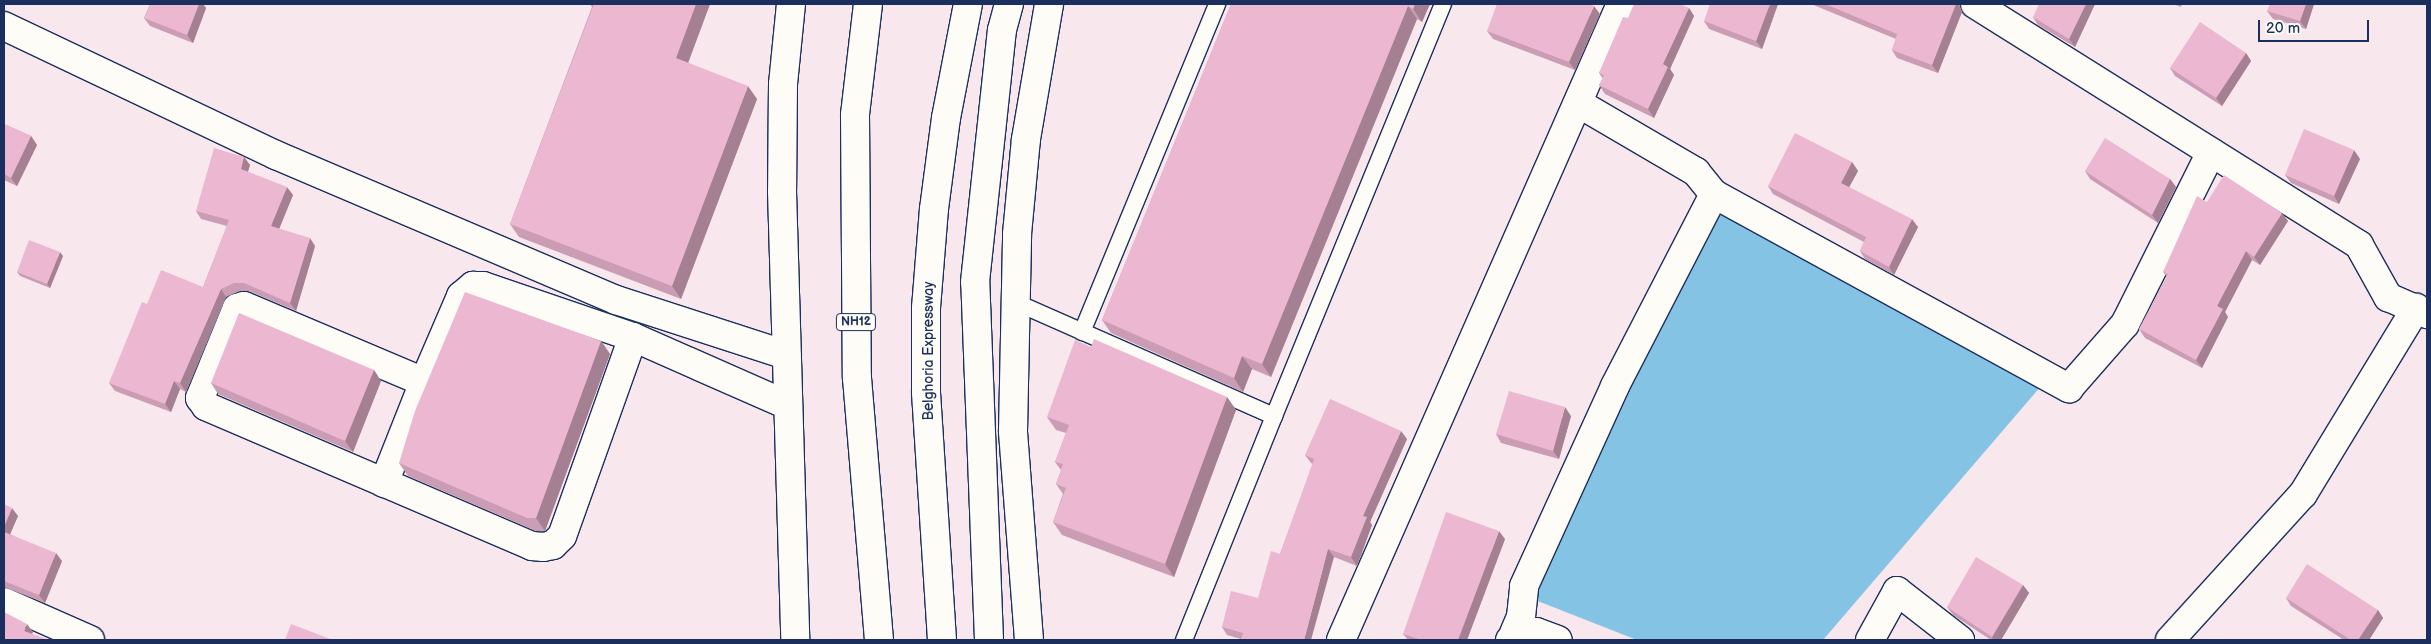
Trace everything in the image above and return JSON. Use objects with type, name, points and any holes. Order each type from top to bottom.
[{"type":"main road","points":[[791,4],[783,84],[782,191],[787,405],[796,640]]},
{"type":"main road","name":"NH12","points":[[868,4],[855,115],[857,378],[879,640]]},
{"type":"main road","name":"Belghoria Expressway","points":[[942,640],[926,392],[926,308],[934,209],[968,4]]},
{"type":"main road","points":[[989,640],[975,282],[1002,30],[1009,4]]},
{"type":"main road","points":[[1029,640],[1013,430],[1017,234],[1026,139],[1049,4]]},
{"type":"main road","points":[[1341,640],[1621,4]]},
{"type":"main road","points":[[1975,4],[2358,245],[2388,297],[2422,311],[2303,494],[2170,640]]},
{"type":"main road","points":[[4,26],[276,155],[606,296],[786,355]]},
{"type":"main road","points":[[1578,103],[1696,172],[1714,194],[2069,388],[2125,324],[2210,152]]},
{"type":"main road","points":[[1511,639],[1521,617],[1524,586],[1615,386],[1714,194]]},
{"type":"main road","points":[[384,483],[461,296],[473,286],[483,286],[633,337],[787,405]]},
{"type":"main road","points":[[424,382],[244,306],[237,308],[200,398],[206,406],[532,546],[553,545],[562,536],[633,337]]},
{"type":"main road","points":[[1870,640],[1897,591],[1960,640]]},
{"type":"main road","points":[[4,602],[90,640]]},
{"type":"main road","points":[[1511,639],[1521,633],[1536,632],[1558,640]]},
{"type":"lane","points":[[1082,332],[1217,4]]},
{"type":"lane","points":[[1184,640],[1443,4]]},
{"type":"lane","points":[[1015,302],[1274,416]]},
{"type":"water","points":[[1706,200],[2041,386],[1823,640],[1637,640],[1525,596]]},
{"type":"building","points":[[150,4],[199,4],[187,35],[144,18]]},
{"type":"building","points":[[594,4],[696,4],[676,58],[748,86],[672,286],[510,224]]},
{"type":"building","points":[[1231,4],[1415,4],[1413,9],[1408,6],[1262,364],[1242,356],[1234,378],[1102,320]]},
{"type":"building","points":[[1497,4],[1589,4],[1594,6],[1569,62],[1487,31]]},
{"type":"building","points":[[1634,4],[1680,4],[1689,8],[1663,64],[1668,67],[1648,109],[1599,85],[1604,75],[1599,73],[1623,17],[1628,18]]},
{"type":"building","points":[[1710,4],[1770,4],[1756,41],[1704,21]]},
{"type":"building","points":[[1825,4],[1956,4],[1932,65],[1892,50],[1897,34]]},
{"type":"building","points":[[2039,4],[2086,4],[2069,39],[2033,17]]},
{"type":"building","points":[[2270,4],[2306,4],[2300,21],[2267,11]]},
{"type":"building","points":[[2200,22],[2246,53],[2216,98],[2170,68]]},
{"type":"building","points":[[4,124],[31,136],[11,178],[4,174]]},
{"type":"building","points":[[2304,129],[2354,150],[2334,196],[2285,175]]},
{"type":"building","points":[[1795,133],[1852,162],[1841,183],[1912,219],[1889,267],[1860,251],[1866,237],[1768,186]]},
{"type":"building","points":[[2105,138],[2170,179],[2152,215],[2085,171]]},
{"type":"building","points":[[214,148],[244,157],[241,169],[287,187],[271,226],[310,238],[290,303],[244,283],[234,283],[221,289],[180,383],[174,381],[165,404],[109,383],[142,302],[147,304],[161,270],[203,287],[229,220],[196,211]]},
{"type":"building","points":[[2224,175],[2282,213],[2254,257],[2246,251],[2217,306],[2223,309],[2196,360],[2139,329],[2168,274],[2163,272],[2197,196],[2207,202]]},
{"type":"building","points":[[29,240],[60,252],[47,284],[17,272]]},
{"type":"building","points":[[465,292],[601,341],[536,518],[527,518],[399,463],[415,411]]},
{"type":"building","points":[[239,313],[374,370],[345,441],[211,383]]},
{"type":"building","points":[[1094,339],[1227,397],[1165,564],[1053,522],[1066,488],[1056,484],[1063,464],[1055,462],[1069,425],[1047,417],[1075,340],[1091,347]]},
{"type":"building","points":[[1509,391],[1565,407],[1553,451],[1496,434]]},
{"type":"building","points":[[1330,399],[1401,431],[1363,516],[1367,517],[1351,557],[1328,549],[1304,640],[1241,640],[1243,633],[1222,627],[1231,591],[1258,598],[1271,551],[1280,554],[1314,459],[1305,455]]},
{"type":"building","points":[[4,504],[12,508],[4,527]]},
{"type":"building","points":[[1446,512],[1499,531],[1458,640],[1422,640],[1403,634]]},
{"type":"building","points":[[4,532],[56,553],[39,595],[4,581]]},
{"type":"building","points":[[1976,557],[2023,585],[1992,637],[1947,607]]},
{"type":"building","points":[[2307,564],[2378,610],[2358,640],[2351,640],[2286,598]]},
{"type":"building","points":[[4,612],[27,624],[24,631],[49,640],[4,640]]},
{"type":"building","points":[[291,624],[333,640],[285,640]]}]
